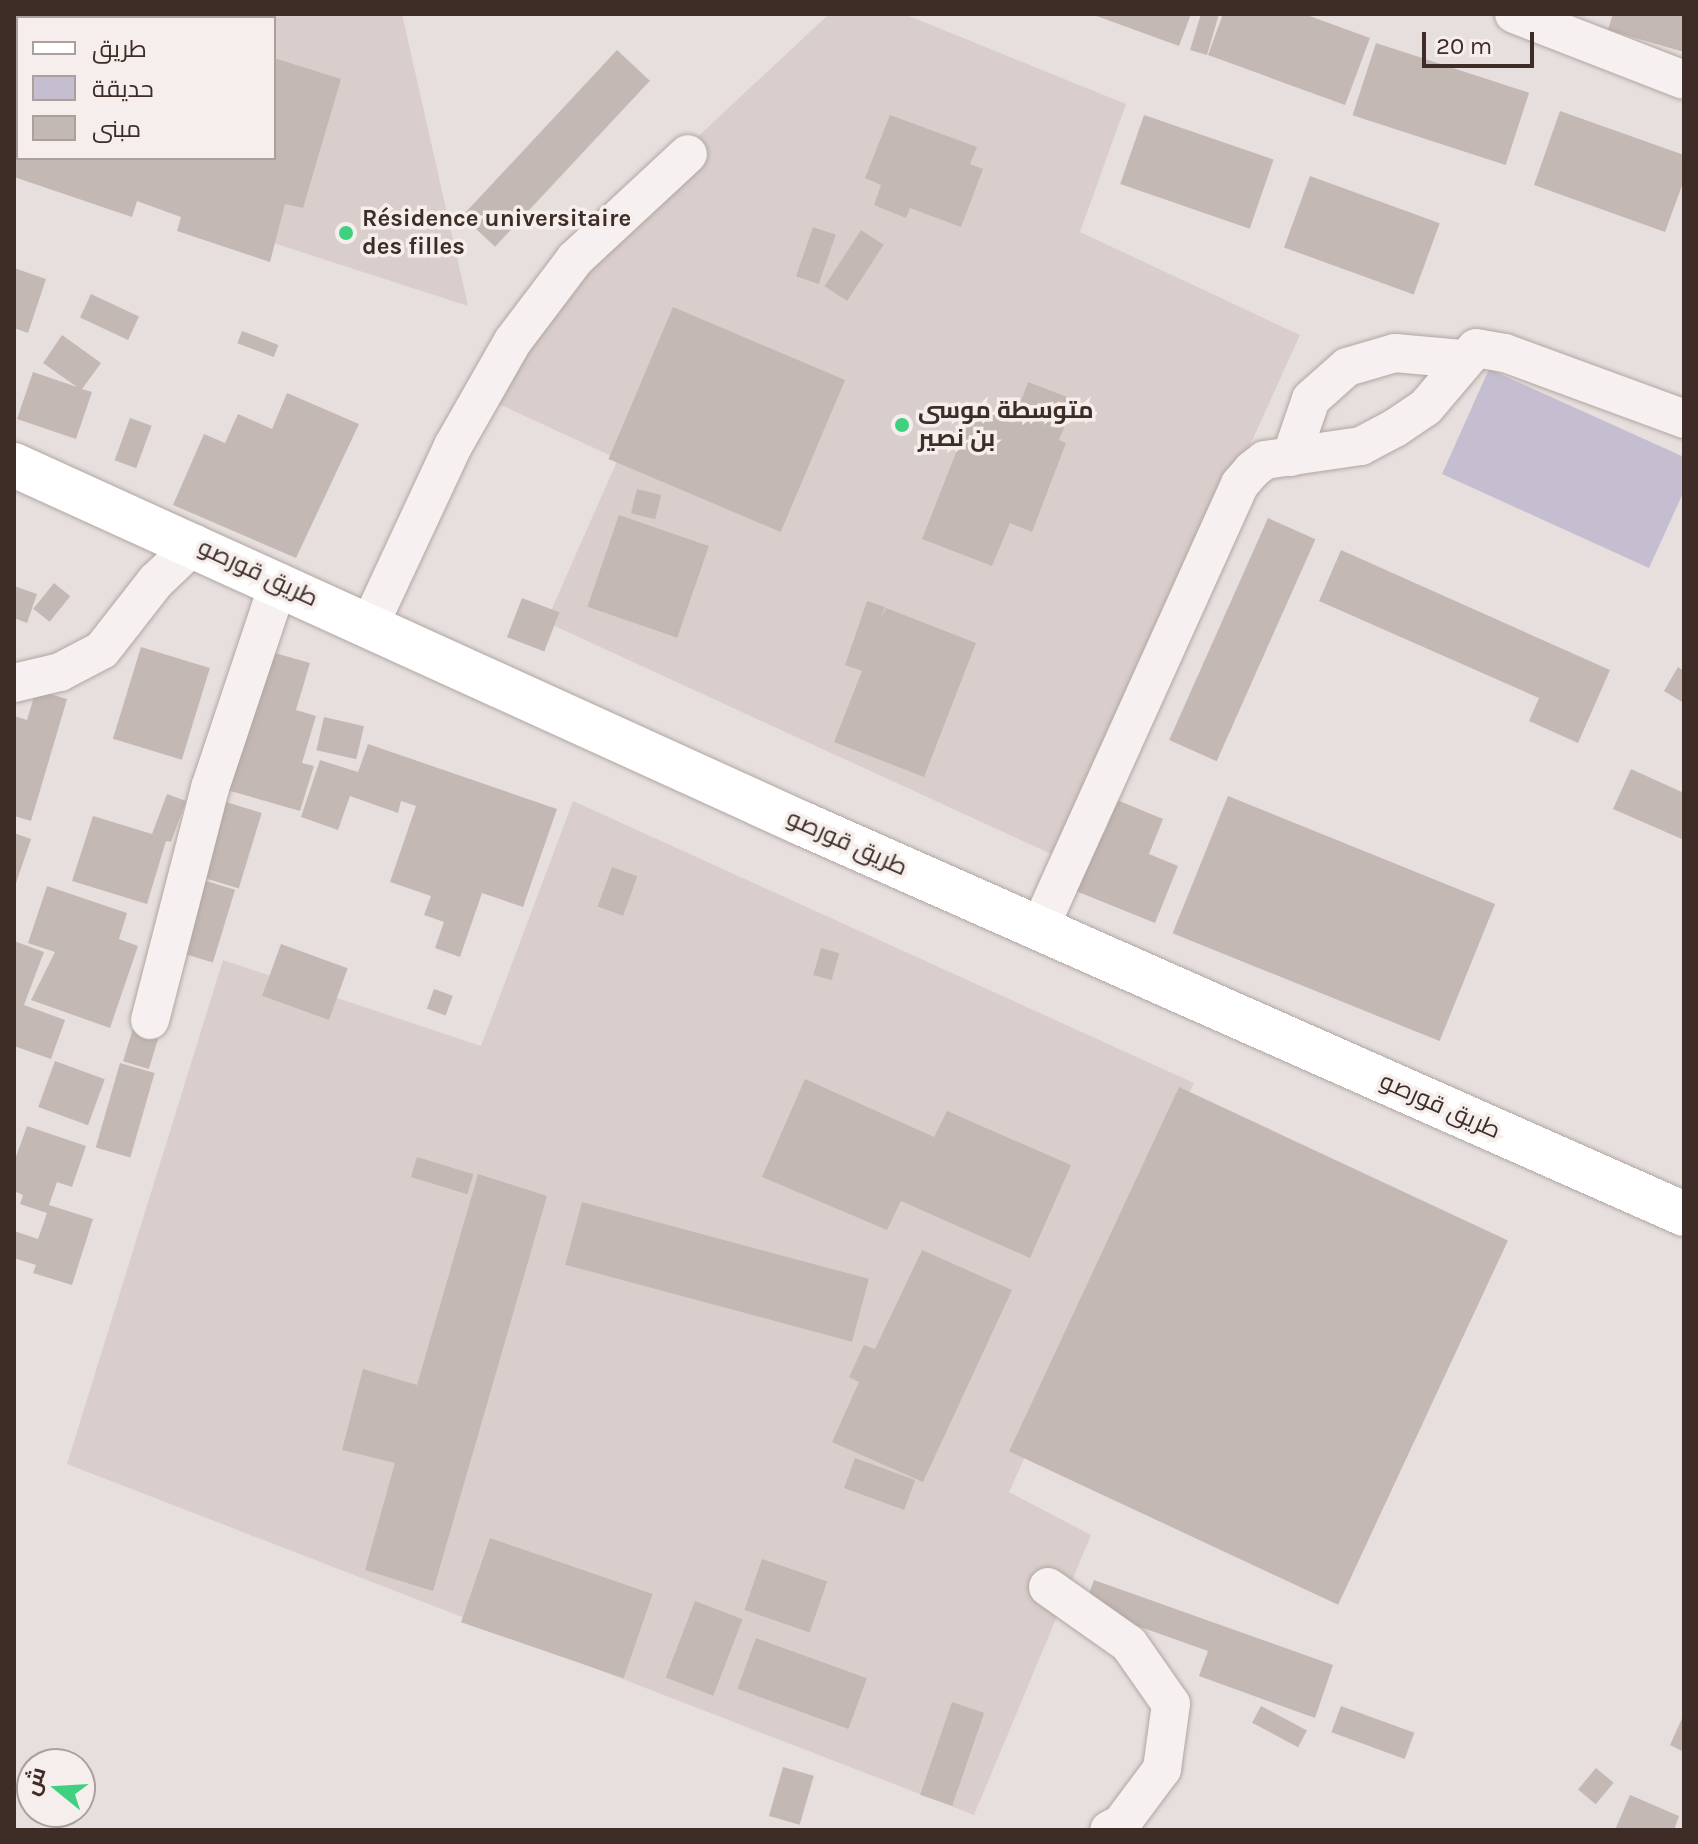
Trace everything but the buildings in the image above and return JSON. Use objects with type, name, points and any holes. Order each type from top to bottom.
[{"type":"main road","name":"طريق قورصو","points":[[14,465],[279,582],[1039,929],[1684,1214]]},
{"type":"street","points":[[1514,14],[1684,80]]},
{"type":"street","points":[[370,624],[453,446],[513,341],[575,259],[688,154]]},
{"type":"street","points":[[1039,929],[1240,484],[1265,460],[1361,446],[1395,428],[1426,407],[1462,359],[1476,348],[1497,350],[1684,419]]},
{"type":"street","points":[[1291,457],[1311,399],[1347,367],[1395,353],[1462,359]]},
{"type":"street","points":[[14,683],[60,672],[102,650],[156,581],[195,544]]},
{"type":"street","points":[[150,1020],[210,788],[279,582]]},
{"type":"street","points":[[1048,1587],[1129,1644],[1171,1704],[1162,1769],[1121,1824],[1109,1830]]},
{"type":"shaded area","name":"Résidence universitaire des filles","points":[[14,14],[402,14],[468,306],[17,160],[276,160],[276,16],[16,16],[16,160]]},
{"type":"shaded area","name":"متوسطة موسى بن نصير","points":[[829,14],[904,14],[1126,104],[1080,232],[1300,335],[1062,859],[546,622],[618,459],[473,392],[629,201]]},
{"type":"shaded area","points":[[573,801],[1194,1083],[1009,1492],[1091,1535],[974,1815],[67,1464],[223,960],[481,1046]]},
{"type":"green space","points":[[1489,369],[1684,457],[1684,491],[1649,568],[1442,474]]},
{"type":"place","name":"Résidence universitaire des filles","points":[[346,233]]},
{"type":"place","name":"متوسطة موسى بن نصير","points":[[902,425]]}]
